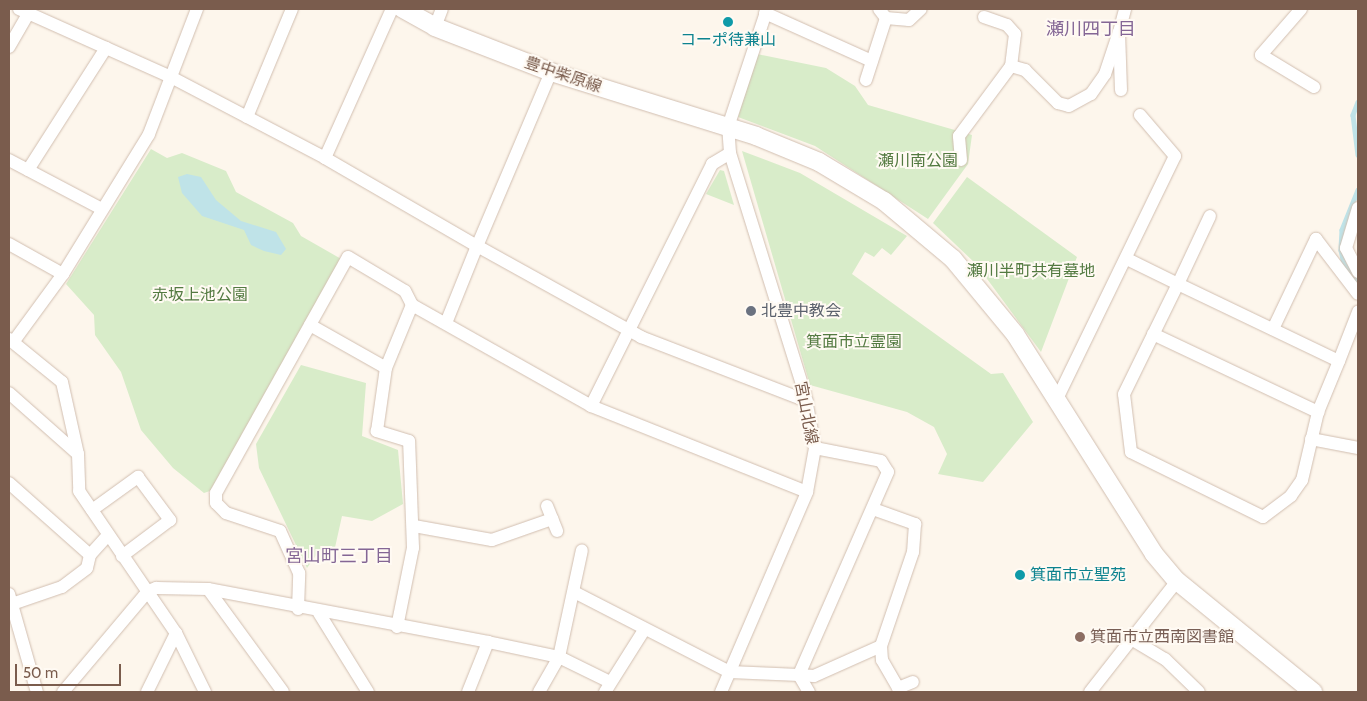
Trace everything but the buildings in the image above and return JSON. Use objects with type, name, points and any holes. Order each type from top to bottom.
[{"type":"street","points":[[197,9],[169,76],[149,134],[63,274],[11,340],[62,382],[78,454],[79,491],[176,633],[205,692]]},
{"type":"street","points":[[247,117],[292,9]]},
{"type":"street","points":[[325,158],[392,9]]},
{"type":"street","name":"豊中柴原線","points":[[403,9],[435,27],[550,72],[728,127],[819,162],[892,207],[953,259],[1015,334],[1154,554],[1177,581],[1313,692]]},
{"type":"street","points":[[435,27],[442,9]]},
{"type":"street","points":[[866,80],[883,13],[909,20],[921,9]]},
{"type":"street","points":[[1011,66],[1025,70],[1058,103],[1069,106],[1091,94],[1105,74],[1120,32],[1124,9]]},
{"type":"street","points":[[1296,10],[1261,56],[1314,87]]},
{"type":"street","points":[[9,47],[24,11],[169,76],[325,158],[627,330],[807,401]]},
{"type":"street","points":[[728,127],[766,11],[872,61]]},
{"type":"street","points":[[961,160],[959,136],[1011,66],[1015,34],[1007,25],[984,17]]},
{"type":"street","points":[[1120,32],[1121,90]]},
{"type":"street","points":[[28,170],[106,48]]},
{"type":"street","points":[[446,323],[550,72]]},
{"type":"street","points":[[1056,401],[1127,259],[1175,156],[1140,115]]},
{"type":"street","name":"宮山北線","points":[[721,692],[807,492],[815,448],[807,401],[730,153],[728,127]]},
{"type":"street","points":[[590,406],[712,164],[730,153]]},
{"type":"street","points":[[9,160],[102,208]]},
{"type":"street","points":[[1358,208],[1346,248],[1358,272]]},
{"type":"street","points":[[1210,216],[1124,394],[1130,452],[1263,517],[1291,496],[1302,480],[1318,412],[1358,312]]},
{"type":"street","points":[[1273,329],[1316,239],[1358,294]]},
{"type":"street","points":[[9,244],[63,274]]},
{"type":"street","points":[[298,609],[299,573],[280,531],[226,513],[216,503],[216,493],[348,257],[405,291],[412,305],[590,406],[807,492]]},
{"type":"street","points":[[1127,259],[1339,361]]},
{"type":"street","points":[[397,627],[414,526],[409,441],[377,431],[386,368],[412,305]]},
{"type":"street","points":[[310,325],[386,368]]},
{"type":"street","points":[[1153,334],[1318,412]]},
{"type":"street","points":[[9,393],[78,454]]},
{"type":"street","points":[[1311,439],[1358,448]]},
{"type":"street","points":[[799,675],[888,472],[881,461],[815,448]]},
{"type":"street","points":[[92,510],[138,477],[170,520],[122,556]]},
{"type":"street","points":[[10,487],[90,555]]},
{"type":"street","points":[[414,526],[492,540],[555,525],[547,506]]},
{"type":"street","points":[[873,509],[915,524],[913,552],[881,646],[882,660],[898,688],[913,682]]},
{"type":"street","points":[[37,692],[11,599],[62,587],[87,568],[90,555],[108,535]]},
{"type":"street","points":[[539,692],[559,657],[576,593],[582,550]]},
{"type":"street","points":[[1090,692],[1177,581]]},
{"type":"street","points":[[208,589],[283,692]]},
{"type":"street","points":[[63,692],[148,591],[208,589],[319,613],[488,642],[559,657],[608,687],[644,630]]},
{"type":"street","points":[[576,593],[644,630],[730,672],[814,676],[881,646]]},
{"type":"street","points":[[319,613],[368,692]]},
{"type":"street","points":[[147,692],[176,633]]},
{"type":"street","points":[[1132,640],[1164,659],[1199,692]]},
{"type":"street","points":[[468,692],[488,642]]},
{"type":"street","points":[[799,675],[809,692]]},
{"type":"green space","name":"瀬川南公園","points":[[757,54],[826,68],[855,86],[868,105],[972,135],[968,164],[928,219],[815,146],[738,117]]},
{"type":"green space","name":"赤坂上池公園","points":[[151,149],[167,158],[182,153],[226,171],[236,192],[293,223],[301,236],[343,260],[210,491],[204,493],[173,468],[141,430],[121,372],[95,335],[94,315],[66,284]]},
{"type":"green space","name":"箕面市立霊園","points":[[742,151],[800,173],[907,236],[891,255],[882,248],[874,257],[865,252],[852,274],[991,374],[1003,373],[1033,422],[983,482],[938,474],[947,454],[934,427],[907,412],[810,385]]},
{"type":"green space","points":[[720,170],[724,171],[734,205],[706,194]]},
{"type":"green space","name":"瀬川半町共有墓地","points":[[967,177],[1077,257],[1041,352],[976,264],[933,223]]},
{"type":"green space","points":[[301,365],[366,383],[362,436],[398,450],[403,504],[372,521],[342,516],[334,552],[319,551],[307,568],[259,468],[256,444]]},
{"type":"water","points":[[187,174],[201,177],[216,200],[241,221],[276,232],[286,249],[281,255],[264,251],[251,245],[244,230],[202,216],[182,193],[178,177]]},
{"type":"waterway","points":[[1358,102],[1353,115],[1358,155]]},
{"type":"waterway","points":[[1358,190],[1342,230],[1341,250],[1344,264],[1358,281]]},
{"type":"place","name":"コーポ待兼山","points":[[728,22]]},
{"type":"place","name":"北豊中教会","points":[[751,311]]},
{"type":"place","name":"箕面市立聖苑","points":[[1020,575]]},
{"type":"place","name":"箕面市立西南図書館","points":[[1080,637]]},
{"type":"district","name":"瀬川四丁目","points":[[1091,29]]},
{"type":"district","name":"宮山町三丁目","points":[[339,556]]}]
